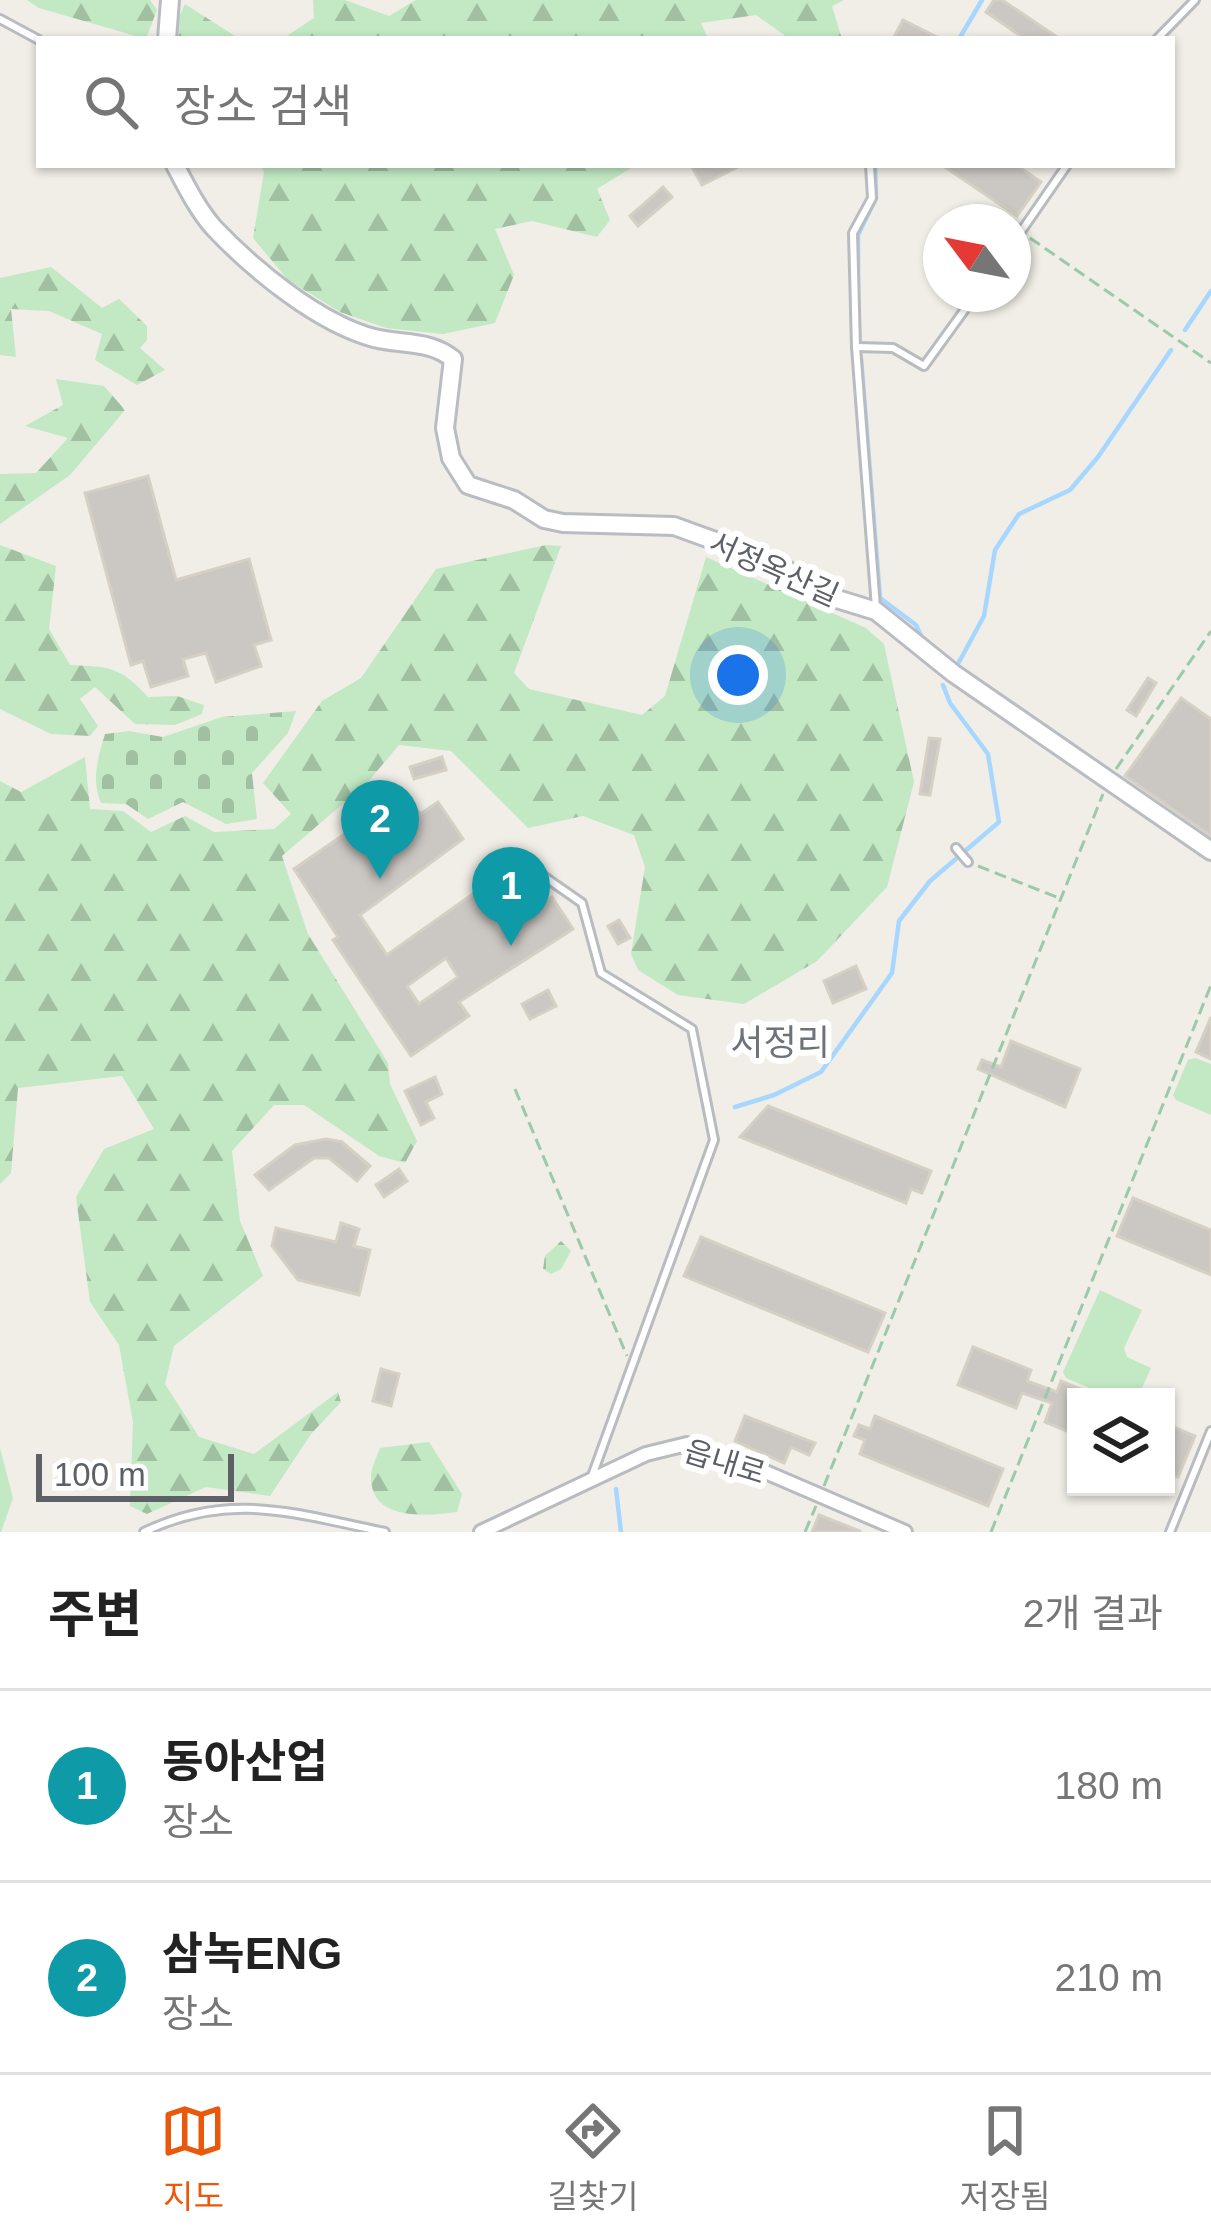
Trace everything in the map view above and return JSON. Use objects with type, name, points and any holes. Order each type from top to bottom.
[{"type":"street","points":[[167,36],[170,0]]},
{"type":"street","name":"서정옥산길","points":[[177,168],[213,226],[284,289],[335,324],[376,338],[439,347],[453,359],[445,428],[451,458],[468,485],[563,523],[674,526],[776,563],[824,595],[876,611],[953,673],[1211,851]]},
{"type":"street","name":"읍내로","points":[[481,1532],[646,1454],[687,1444],[740,1461],[905,1532]]},
{"type":"lane","points":[[1160,36],[1195,0]]},
{"type":"lane","points":[[0,19],[36,38]]},
{"type":"lane","points":[[870,168],[872,198],[853,233],[856,347],[876,611]]},
{"type":"lane","points":[[1031,217],[1065,168]]},
{"type":"lane","points":[[856,347],[892,348],[923,366],[963,312]]},
{"type":"lane","points":[[956,848],[968,862]]},
{"type":"lane","points":[[530,866],[582,903],[601,973],[692,1029],[714,1140],[591,1479]]},
{"type":"lane","points":[[1170,1532],[1211,1430]]},
{"type":"lane","points":[[144,1532],[177,1516],[223,1506],[290,1513],[386,1532]]},
{"type":"path","points":[[1031,239],[1211,363]]},
{"type":"path","points":[[805,1532],[1108,780],[1211,631]]},
{"type":"path","points":[[968,862],[1060,898]]},
{"type":"path","points":[[991,1532],[1211,986]]},
{"type":"path","points":[[515,1089],[624,1354],[633,1360]]},
{"type":"green space","points":[[27,0],[150,0],[157,10],[147,36],[136,36],[39,8]]},
{"type":"green space","points":[[313,0],[345,0],[389,16],[416,0],[844,0],[832,6],[841,36],[786,36],[756,15],[701,23],[707,36],[287,36],[314,18]]},
{"type":"green space","points":[[185,4],[235,36],[175,36]]},
{"type":"green space","points":[[262,168],[631,168],[597,189],[610,220],[597,237],[532,221],[495,229],[514,275],[495,323],[443,334],[386,328],[340,312],[288,280],[253,238]]},
{"type":"green space","points":[[51,267],[102,308],[119,299],[147,326],[147,340],[140,348],[165,370],[137,385],[95,360],[102,334],[49,311],[11,309],[16,357],[0,355],[0,278]]},
{"type":"green space","points":[[56,379],[104,386],[125,410],[70,475],[0,524],[0,474],[36,473],[68,438],[25,426],[63,405]]},
{"type":"green space","points":[[0,545],[56,566],[49,629],[70,665],[113,670],[148,697],[177,696],[204,705],[202,714],[175,725],[135,724],[95,687],[80,699],[98,726],[90,736],[51,734],[0,709]]},
{"type":"green space","points":[[546,545],[561,546],[514,673],[529,689],[642,715],[665,696],[706,557],[866,628],[884,644],[914,782],[887,887],[817,961],[744,1004],[678,995],[638,970],[631,954],[645,867],[634,835],[583,816],[528,828],[451,751],[399,745],[367,783],[282,856],[308,934],[388,1063],[390,1084],[417,1141],[405,1163],[379,1156],[304,1105],[274,1105],[232,1151],[240,1221],[263,1276],[174,1346],[165,1384],[199,1437],[254,1454],[338,1392],[341,1402],[311,1434],[270,1496],[206,1487],[147,1514],[130,1506],[133,1422],[119,1345],[90,1302],[76,1197],[104,1149],[154,1129],[122,1076],[18,1088],[11,1173],[0,1184],[0,781],[21,792],[85,757],[90,809],[123,811],[151,832],[185,816],[214,832],[274,829],[291,814],[263,783],[322,701],[361,678],[436,569]]},
{"type":"green space","points":[[296,711],[288,733],[252,773],[257,819],[226,824],[183,802],[148,819],[126,804],[101,803],[96,777],[105,734],[129,731],[163,737],[222,717]]},
{"type":"green space","points":[[1188,1060],[1211,1064],[1211,1115],[1173,1095]]},
{"type":"green space","points":[[561,1241],[571,1251],[561,1269],[551,1274],[543,1269],[545,1256]]},
{"type":"green space","points":[[1100,1290],[1142,1310],[1124,1348],[1127,1357],[1151,1368],[1142,1388],[1090,1388],[1066,1378],[1063,1372]]},
{"type":"green space","points":[[429,1442],[462,1494],[457,1512],[431,1515],[390,1509],[373,1491],[371,1473],[380,1448]]},
{"type":"green space","points":[[0,1448],[13,1498],[1,1532],[0,1532]]},
{"type":"building","points":[[994,0],[1002,0],[1056,36],[1021,36],[986,12]]},
{"type":"building","points":[[903,20],[935,36],[895,36]]},
{"type":"building","points":[[693,168],[736,168],[702,185]]},
{"type":"building","points":[[946,168],[1020,168],[1041,182],[1025,204],[999,204]]},
{"type":"building","points":[[663,187],[672,197],[638,226],[630,216]]},
{"type":"building","points":[[148,476],[176,580],[249,559],[271,640],[254,645],[261,666],[216,682],[206,653],[183,659],[188,676],[151,687],[143,661],[131,665],[85,493]]},
{"type":"building","points":[[1148,678],[1156,683],[1136,716],[1127,710]]},
{"type":"building","points":[[1181,698],[1211,719],[1211,836],[1125,776]]},
{"type":"building","points":[[929,738],[940,739],[930,795],[920,794]]},
{"type":"building","points":[[442,757],[446,770],[414,779],[410,767]]},
{"type":"building","points":[[405,792],[420,814],[438,802],[463,839],[360,915],[387,955],[474,893],[500,930],[552,897],[573,929],[459,1002],[469,1016],[411,1056],[333,940],[338,937],[294,869]],"holes":[[[446,958],[458,977],[419,1004],[407,986]]]},
{"type":"building","points":[[619,920],[630,938],[618,944],[608,926]]},
{"type":"building","points":[[856,966],[866,989],[833,1003],[824,981]]},
{"type":"building","points":[[548,990],[556,1006],[530,1019],[522,1004]]},
{"type":"building","points":[[1211,1017],[1211,1059],[1196,1052]]},
{"type":"building","points":[[1011,1041],[1080,1069],[1065,1107],[978,1069],[982,1060],[1001,1067]]},
{"type":"building","points":[[435,1077],[442,1094],[426,1102],[434,1118],[421,1125],[405,1091]]},
{"type":"building","points":[[768,1106],[931,1171],[922,1193],[911,1189],[906,1203],[740,1137]]},
{"type":"building","points":[[326,1139],[342,1142],[370,1166],[357,1181],[329,1158],[314,1158],[269,1190],[255,1175],[295,1145]]},
{"type":"building","points":[[399,1169],[407,1181],[384,1197],[376,1185]]},
{"type":"building","points":[[1133,1198],[1211,1230],[1211,1275],[1117,1236]]},
{"type":"building","points":[[341,1223],[359,1229],[354,1246],[370,1250],[359,1295],[298,1280],[272,1246],[276,1228],[336,1242]]},
{"type":"building","points":[[701,1237],[885,1313],[868,1352],[684,1276]]},
{"type":"building","points":[[973,1347],[1031,1370],[1027,1381],[1057,1392],[1061,1381],[1078,1388],[1067,1388],[1067,1431],[1045,1422],[1052,1403],[1022,1393],[1016,1408],[958,1385]]},
{"type":"building","points":[[381,1369],[399,1374],[391,1406],[373,1401]]},
{"type":"building","points":[[745,1416],[815,1443],[809,1455],[791,1447],[784,1463],[735,1441]]},
{"type":"building","points":[[875,1416],[1003,1469],[988,1506],[860,1454],[865,1440],[854,1436],[859,1425],[870,1429]]},
{"type":"building","points":[[1175,1428],[1195,1436],[1175,1476]]},
{"type":"building","points":[[819,1515],[860,1531],[860,1532],[812,1532]]},
{"type":"waterway","points":[[961,36],[982,0]]},
{"type":"waterway","points":[[858,305],[858,235],[876,198],[875,168]]},
{"type":"waterway","points":[[1185,330],[1211,291]]},
{"type":"waterway","points":[[959,662],[984,616],[995,550],[1019,514],[1070,490],[1171,350]]},
{"type":"waterway","points":[[861,358],[880,598],[916,625],[922,638]]},
{"type":"waterway","points":[[735,1107],[821,1072],[892,973],[899,921],[930,881],[999,822],[988,754],[950,703],[943,685]]},
{"type":"waterway","points":[[616,1489],[621,1532]]},
{"type":"place","name":"삼녹ENG","points":[[380,879]]},
{"type":"place","name":"동아산업","points":[[511,946]]},
{"type":"district","name":"서정리","points":[[780,1042]]}]
